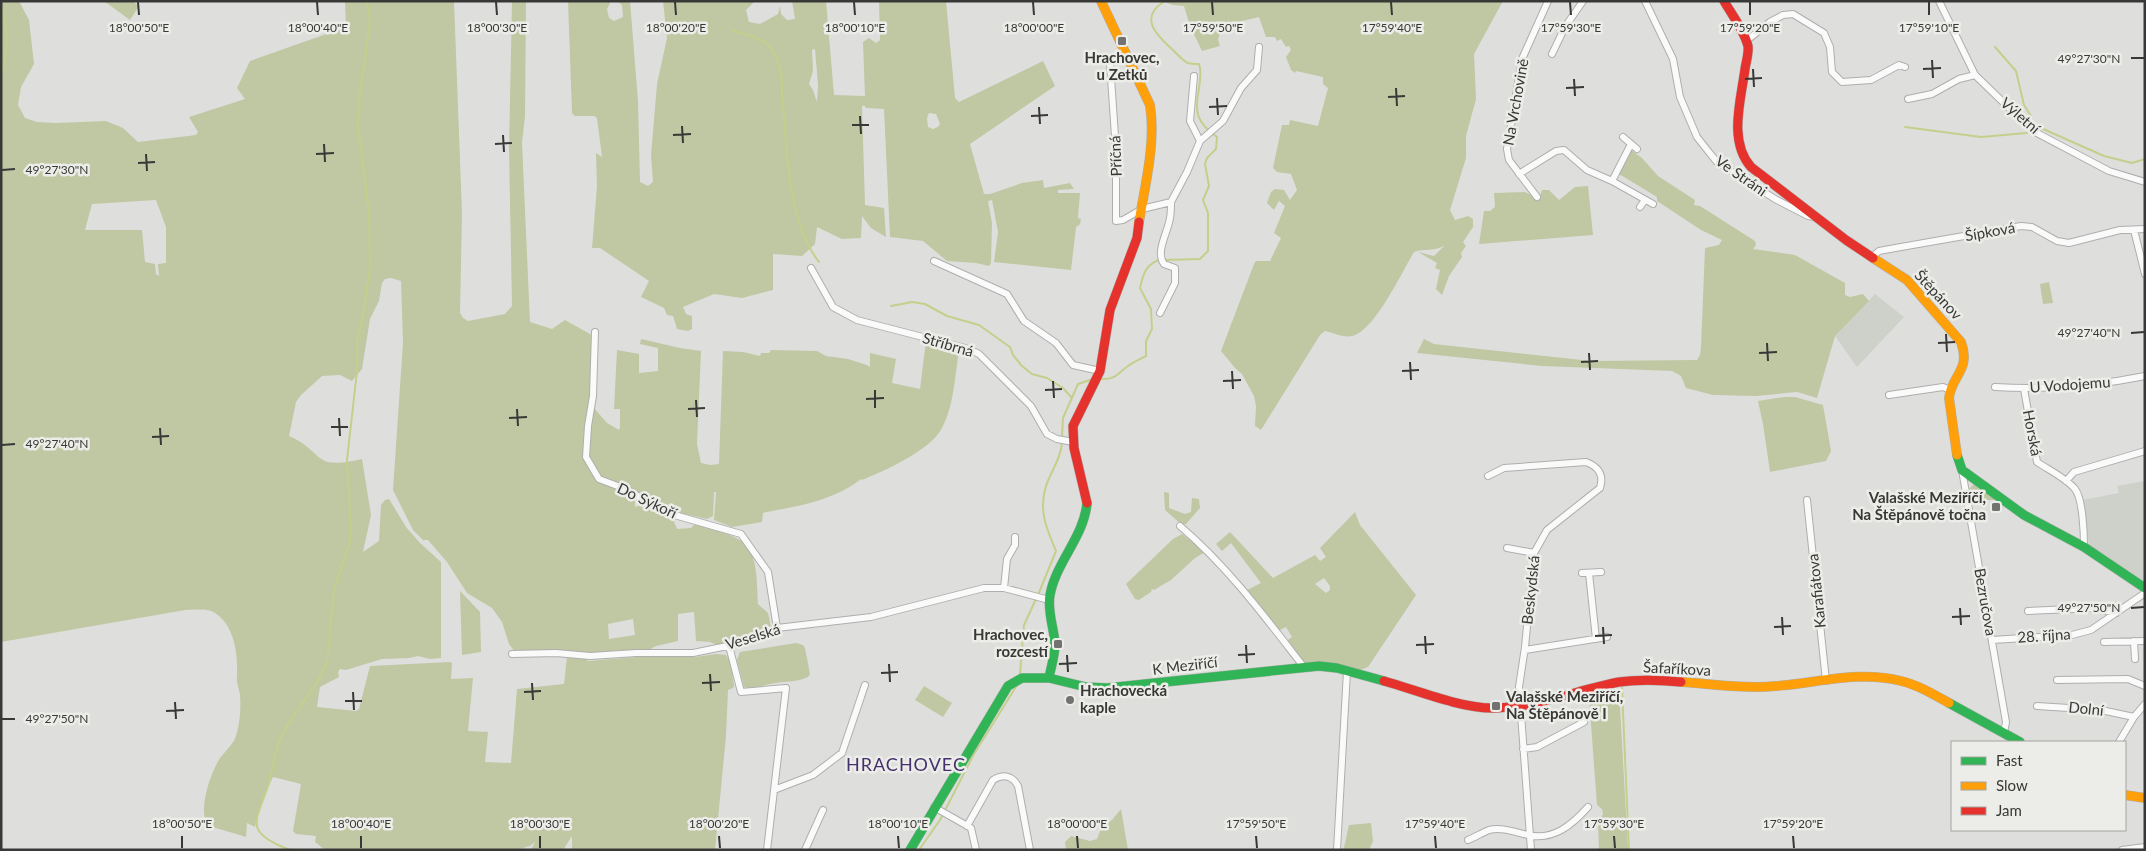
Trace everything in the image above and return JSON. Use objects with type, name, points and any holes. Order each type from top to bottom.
[{"type":"street","points":[[1049,678],[1054,646],[1041,599],[1076,537],[1084,519],[1087,504],[1069,442],[1073,426],[1098,376],[1110,310],[1137,238],[1151,140],[1152,117],[1150,105],[1100,1]]},
{"type":"street","name":"Na Vrchovině","points":[[1537,197],[1507,155],[1508,137],[1522,59],[1548,1]]},
{"type":"street","points":[[1552,54],[1565,27],[1583,1]]},
{"type":"street","name":"Ve Stráni","points":[[1645,1],[1673,59],[1680,97],[1697,137],[1708,151],[1717,162],[1774,199],[1808,216],[1815,217]]},
{"type":"street","name":"Štěpánov","points":[[1724,1],[1740,27],[1748,47],[1739,114],[1739,148],[1744,159],[1751,168],[1815,217],[1907,280],[1961,342],[1964,351],[1964,365],[1950,390]]},
{"type":"street","name":"Výletní","points":[[1939,1],[1975,75],[2033,131],[2109,171],[2145,182]]},
{"type":"street","points":[[1746,41],[1764,26],[1783,15],[1793,14],[1824,33],[1830,47],[1832,72],[1842,82],[1871,80],[1898,65],[1905,67]]},
{"type":"street","points":[[1160,313],[1175,283],[1175,268],[1162,260],[1161,247],[1170,218],[1172,202],[1188,172],[1200,141],[1223,121],[1241,88],[1257,70],[1260,47]]},
{"type":"street","name":"Příčná","points":[[1110,63],[1116,151],[1116,221],[1123,220],[1142,209]]},
{"type":"street","points":[[1908,99],[1932,94],[1949,87],[1959,79],[1975,75]]},
{"type":"street","points":[[1194,76],[1190,121],[1200,141]]},
{"type":"street","points":[[1622,137],[1637,149]]},
{"type":"street","points":[[1612,181],[1631,144]]},
{"type":"street","points":[[1519,174],[1561,150],[1567,151],[1586,170],[1612,181],[1653,204]]},
{"type":"street","points":[[1640,207],[1645,200]]},
{"type":"street","points":[[1142,209],[1172,202]]},
{"type":"street","name":"Šípková","points":[[1872,257],[1879,251],[2021,226],[2032,227],[2057,241],[2069,243],[2120,230],[2145,229]]},
{"type":"street","points":[[2134,230],[2145,274]]},
{"type":"street","points":[[934,261],[1007,294],[1024,321],[1056,343],[1074,365],[1098,376]]},
{"type":"street","name":"Stříbrná","points":[[811,268],[832,307],[857,320],[969,349],[979,354],[1031,406],[1047,434],[1058,440],[1069,442]]},
{"type":"street","name":"Do Sýkoří","points":[[595,332],[593,396],[588,426],[586,457],[599,480],[628,490],[664,512],[741,534],[768,572],[777,628]]},
{"type":"street","name":"U Vodojemu","points":[[1995,387],[2024,389],[2112,383],[2145,376]]},
{"type":"street","points":[[1889,395],[1943,387],[1950,390],[1955,448],[1962,470],[2024,516],[2084,547],[2145,588]]},
{"type":"street","name":"Horská","points":[[2024,389],[2037,462],[2066,481],[2077,491],[2084,547]]},
{"type":"street","points":[[2066,481],[2074,472],[2145,451]]},
{"type":"street","name":"Beskydská","points":[[1488,476],[1504,468],[1586,462],[1598,468],[1602,482],[1600,488],[1547,530],[1534,553],[1525,650],[1519,681],[1531,850]]},
{"type":"street","name":"Bezručova","points":[[1962,470],[2006,722],[2004,734]]},
{"type":"street","name":"Karafiátova","points":[[1807,500],[1826,681]]},
{"type":"street","points":[[1180,526],[1207,548],[1238,583],[1303,666]]},
{"type":"street","points":[[1004,588],[1007,559],[1016,545],[1015,538]]},
{"type":"street","points":[[1507,548],[1534,553]]},
{"type":"street","points":[[1596,639],[1586,573],[1600,572]]},
{"type":"street","name":"Veselská","points":[[512,654],[556,653],[590,656],[636,653],[693,653],[729,646],[777,628],[871,617],[965,591],[984,588],[1004,588],[1041,599]]},
{"type":"street","name":"28. října","points":[[1992,640],[2072,636],[2091,630],[2145,593]]},
{"type":"street","points":[[2028,611],[2094,608],[2116,613]]},
{"type":"street","points":[[1525,650],[1607,637]]},
{"type":"street","points":[[2134,641],[2135,659]]},
{"type":"street","points":[[2104,642],[2145,641]]},
{"type":"street","points":[[729,646],[740,692],[786,688],[768,850]]},
{"type":"street","name":"K Meziříčí","points":[[937,809],[1006,688],[1019,678],[1049,678],[1086,687],[1106,688],[1303,666],[1326,667]]},
{"type":"street","name":"Šafaříkova","points":[[1326,667],[1479,707],[1494,709],[1639,681],[1758,688],[1786,687],[1872,677],[1906,681],[1927,690],[2018,741]]},
{"type":"street","points":[[1337,850],[1347,671]]},
{"type":"street","points":[[2057,680],[2132,679],[2145,686]]},
{"type":"street","points":[[774,790],[813,775],[842,753],[865,685]]},
{"type":"street","points":[[2120,741],[2145,704]]},
{"type":"street","name":"Dolní","points":[[2037,706],[2101,710],[2134,718]]},
{"type":"street","points":[[1523,749],[1537,747],[1584,722]]},
{"type":"street","points":[[967,826],[994,780],[999,776],[1009,776],[1013,778],[1018,786],[1030,850]]},
{"type":"street","points":[[2126,795],[2145,798]]},
{"type":"street","points":[[1468,840],[1490,830],[1509,830],[1530,836],[1546,836],[1562,831],[1588,807]]},
{"type":"street","points":[[910,850],[937,809],[967,826],[974,835],[976,850]]},
{"type":"street","points":[[805,850],[823,810]]},
{"type":"street","points":[[2122,850],[2145,847]]},
{"type":"shaded area","points":[[1875,294],[1904,317],[1857,367],[1835,336]]},
{"type":"shaded area","points":[[2145,481],[2145,582],[2089,545],[2082,500],[2119,493],[2117,486]]},
{"type":"green space","points":[[1,1],[19,1],[29,20],[34,64],[21,87],[18,105],[25,118],[37,122],[55,123],[106,121],[123,128],[138,142],[196,135],[198,132],[189,117],[245,99],[237,88],[250,61],[346,27],[345,1],[454,1],[462,213],[460,313],[468,321],[505,314],[512,306],[509,149],[512,1],[526,1],[525,116],[522,143],[530,322],[552,329],[565,320],[590,334],[594,340],[593,407],[607,423],[619,430],[620,409],[614,409],[617,350],[639,354],[639,373],[658,371],[658,348],[640,344],[641,339],[701,351],[697,444],[701,463],[719,464],[723,351],[743,352],[760,356],[761,353],[769,353],[771,350],[817,351],[826,356],[848,359],[870,367],[870,353],[896,359],[892,383],[920,389],[926,341],[959,350],[954,390],[949,410],[942,428],[936,436],[918,452],[906,459],[861,479],[840,492],[816,501],[763,513],[762,522],[732,527],[714,520],[716,492],[714,492],[713,516],[707,519],[663,509],[635,493],[635,507],[641,505],[673,519],[677,529],[691,528],[695,524],[729,535],[748,548],[753,557],[756,568],[758,604],[768,613],[771,627],[743,640],[719,646],[710,642],[696,641],[694,612],[678,614],[678,641],[656,646],[647,651],[617,650],[599,654],[515,652],[509,644],[502,622],[492,608],[467,593],[447,562],[428,540],[423,540],[413,530],[393,490],[403,342],[401,281],[391,278],[385,279],[382,283],[379,301],[370,319],[362,369],[352,381],[340,375],[322,376],[296,402],[289,436],[301,442],[326,461],[334,463],[362,459],[371,515],[363,552],[379,541],[381,505],[385,500],[389,499],[406,527],[441,562],[441,658],[430,659],[418,656],[382,659],[346,670],[340,669],[338,672],[339,677],[320,687],[317,707],[356,711],[359,709],[370,666],[450,662],[452,663],[451,679],[473,678],[468,731],[488,732],[485,762],[511,763],[517,689],[564,684],[567,657],[585,658],[588,661],[637,657],[726,655],[730,661],[734,686],[728,690],[726,736],[715,850],[572,850],[572,836],[563,850],[531,850],[535,842],[530,846],[516,850],[325,850],[315,842],[316,836],[296,834],[293,831],[301,784],[273,777],[260,808],[255,827],[247,823],[246,837],[218,829],[207,824],[204,809],[205,800],[213,772],[220,758],[235,739],[240,711],[236,650],[231,633],[222,619],[212,611],[185,610],[1,642]],"holes":[[[156,200],[166,227],[166,263],[158,264],[159,276],[156,274],[155,264],[145,262],[142,230],[85,230],[92,204]],[[633,619],[635,635],[609,639],[608,624]]]},
{"type":"green space","points":[[104,1],[132,1],[139,6],[130,20]]},
{"type":"green space","points":[[568,1],[611,1],[607,9],[609,18],[614,21],[623,17],[622,5],[617,1],[630,1],[638,101],[640,182],[648,186],[653,182],[651,155],[657,84],[667,38],[663,1],[755,1],[746,10],[749,22],[760,24],[778,14],[780,6],[781,14],[787,20],[795,19],[792,1],[826,1],[834,95],[865,96],[863,42],[869,38],[876,43],[880,40],[879,1],[946,1],[955,98],[959,102],[1043,61],[1055,86],[970,144],[984,194],[990,194],[1022,183],[1043,180],[1044,188],[1070,183],[1074,189],[1058,190],[1058,193],[1080,193],[1078,218],[1081,219],[1080,224],[1076,227],[1071,270],[994,262],[998,232],[992,200],[988,201],[992,223],[991,263],[989,266],[947,261],[923,241],[890,237],[884,109],[866,108],[864,105],[862,107],[865,205],[884,208],[886,237],[871,228],[862,216],[861,238],[842,239],[817,227],[815,244],[802,256],[773,254],[773,290],[742,298],[714,294],[683,307],[686,314],[692,316],[692,329],[688,331],[677,329],[673,316],[667,315],[664,308],[641,297],[649,281],[600,248],[592,248],[597,186],[596,153],[602,157],[597,118],[594,116],[575,116],[572,113]],"holes":[[[815,49],[818,85],[817,102],[809,84],[813,71],[812,50]],[[929,113],[936,114],[940,124],[938,127],[933,129],[928,127],[927,118]]]},
{"type":"green space","points":[[1162,1],[1503,1],[1474,54],[1476,99],[1466,136],[1466,158],[1450,210],[1455,220],[1468,216],[1473,219],[1473,227],[1463,242],[1466,246],[1461,253],[1462,257],[1449,276],[1442,295],[1436,289],[1440,270],[1435,268],[1437,263],[1418,252],[1434,256],[1444,246],[1414,252],[1387,300],[1369,324],[1360,332],[1352,336],[1345,336],[1325,331],[1320,335],[1261,430],[1255,426],[1256,406],[1254,396],[1242,374],[1221,351],[1254,264],[1256,261],[1270,261],[1281,238],[1274,233],[1285,206],[1279,201],[1274,210],[1267,203],[1271,192],[1275,189],[1284,190],[1290,200],[1297,190],[1291,174],[1277,172],[1273,168],[1282,125],[1289,125],[1290,120],[1318,126],[1328,88],[1323,84],[1323,77],[1296,71],[1295,73],[1291,70],[1286,57],[1291,50],[1289,46],[1286,47],[1281,39],[1277,41],[1275,37],[1266,37],[1259,17],[1238,22],[1239,25],[1221,31],[1218,39],[1220,46],[1202,51],[1190,26],[1184,6]]},
{"type":"green space","points":[[1631,150],[1642,158],[1658,176],[1695,200],[1694,205],[1700,206],[1755,241],[1756,245],[1753,249],[1795,255],[1845,283],[1845,295],[1850,297],[1863,294],[1869,301],[1835,336],[1817,398],[1797,392],[1756,396],[1713,395],[1686,388],[1681,376],[1672,371],[1542,366],[1417,353],[1424,339],[1434,344],[1591,361],[1697,360],[1701,347],[1705,248],[1719,245],[1722,240],[1701,230],[1657,201],[1657,197],[1619,174]]},
{"type":"green space","points":[[1588,186],[1593,235],[1479,244],[1484,211],[1490,211],[1495,207],[1494,193],[1525,192],[1539,199],[1542,190],[1549,190],[1559,200],[1575,187]]},
{"type":"green space","points":[[2049,282],[2053,303],[2043,304],[2040,284]]},
{"type":"green space","points":[[1795,397],[1823,405],[1831,451],[1826,461],[1770,472],[1758,401]]},
{"type":"green space","points":[[1974,484],[1997,500],[1976,500],[1972,498],[1969,489]]},
{"type":"green space","points":[[1164,492],[1169,493],[1169,508],[1185,514],[1191,512],[1192,498],[1199,499],[1200,508],[1186,524],[1182,525],[1165,510]]},
{"type":"green space","points":[[1355,512],[1360,525],[1416,595],[1368,667],[1360,670],[1340,665],[1301,663],[1285,642],[1292,637],[1286,627],[1278,631],[1247,590],[1261,583],[1231,543],[1222,551],[1216,544],[1230,532],[1273,578],[1315,555],[1320,561],[1326,557],[1320,548]],"holes":[[[1324,578],[1330,586],[1330,590],[1326,593],[1315,584]]]},
{"type":"green space","points":[[1182,534],[1205,552],[1195,558],[1171,580],[1154,590],[1152,589],[1151,592],[1139,600],[1135,599],[1126,584],[1173,539]]},
{"type":"green space","points":[[460,591],[480,612],[481,652],[462,655]]},
{"type":"green space","points":[[796,643],[803,645],[805,648],[810,674],[808,677],[796,681],[744,687],[737,660],[740,652]]},
{"type":"green space","points":[[924,686],[952,703],[943,717],[915,700]]},
{"type":"green space","points":[[1613,693],[1619,698],[1620,707],[1628,850],[1599,850],[1598,822],[1603,814],[1602,809],[1597,805],[1589,697]]},
{"type":"green space","points":[[1121,809],[1128,850],[1066,850],[1065,842],[1071,836],[1090,841],[1097,839],[1102,826],[1112,820]]},
{"type":"green space","points":[[1371,823],[1373,841],[1369,850],[1343,850],[1349,825]]},
{"type":"waterway","points":[[328,654],[334,589],[349,545],[351,531],[347,460],[357,371],[357,342],[364,311],[370,266],[369,213],[358,127],[360,92],[370,23],[367,1]]},
{"type":"waterway","points":[[1164,260],[1200,259],[1208,251],[1208,213],[1203,200],[1209,186],[1205,164],[1207,158],[1216,149],[1217,137],[1201,122],[1197,111],[1200,76],[1199,64],[1188,63],[1182,59],[1152,26],[1152,13],[1165,1]]},
{"type":"waterway","points":[[1,8],[7,34],[5,60],[1,77]]},
{"type":"waterway","points":[[732,30],[763,41],[777,59],[782,79],[787,157],[794,203],[808,245],[819,262]]},
{"type":"waterway","points":[[1995,47],[2016,71],[2024,105],[2031,116]]},
{"type":"waterway","points":[[1905,127],[1981,137],[2027,133]]},
{"type":"waterway","points":[[2041,128],[2104,156],[2132,163],[2145,159]]},
{"type":"waterway","points":[[1,191],[1,202]]},
{"type":"waterway","points":[[1100,379],[1113,377],[1146,356],[1146,341],[1152,329],[1151,309],[1140,288],[1148,268],[1159,260]]},
{"type":"waterway","points":[[891,306],[912,302],[925,304],[947,316],[979,325],[1010,347],[1013,355],[1032,374],[1047,378],[1063,388],[1072,398]]},
{"type":"waterway","points":[[1062,437],[1063,418],[1078,384],[1093,379]]},
{"type":"waterway","points":[[1038,595],[1056,551],[1047,528],[1043,503],[1046,486],[1058,459],[1062,442]]},
{"type":"waterway","points":[[1020,674],[1024,625],[1036,599]]},
{"type":"waterway","points":[[290,850],[264,837],[259,830],[257,816],[269,783],[279,742],[290,722],[320,678],[327,659]]},
{"type":"waterway","points":[[919,850],[940,820],[974,754],[1019,682]]},
{"type":"waterway","points":[[1622,688],[1629,850]]},
{"type":"traffic: fast","points":[[1957,455],[1962,470],[2024,515],[2084,547],[2145,588]]},
{"type":"traffic: fast","points":[[910,850],[1008,686],[1022,678],[1049,678],[1055,644],[1050,613],[1050,595],[1058,571],[1081,527],[1087,503]]},
{"type":"traffic: fast","points":[[1049,678],[1086,687],[1107,688],[1319,666],[1337,668],[1384,681]]},
{"type":"traffic: fast","points":[[1949,703],[2018,741]]},
{"type":"traffic: slow","points":[[1101,1],[1150,105],[1151,149],[1139,222]]},
{"type":"traffic: slow","points":[[1873,258],[1907,280],[1961,342],[1964,360],[1949,398],[1957,455]]},
{"type":"traffic: slow","points":[[1681,682],[1764,687],[1838,678],[1886,678],[1913,685],[1949,703]]},
{"type":"traffic: slow","points":[[2126,795],[2145,798]]},
{"type":"traffic: jam","points":[[1724,1],[1741,28],[1748,46],[1738,120],[1738,133],[1744,157],[1751,167],[1846,240],[1873,258]]},
{"type":"traffic: jam","points":[[1087,503],[1074,448],[1073,426],[1100,371],[1110,310],[1137,238],[1139,222]]},
{"type":"traffic: jam","points":[[1384,681],[1452,702],[1492,708],[1540,702],[1619,682],[1635,680],[1681,682]]},
{"type":"place","name":"Hrachovec, u Zetků","points":[[1122,41]]},
{"type":"place","name":"Valašské Meziříčí, Na Štěpánově točna","points":[[1996,507]]},
{"type":"place","name":"Hrachovec, rozcestí","points":[[1058,644]]},
{"type":"place","name":"Hrachovecká kaple","points":[[1070,700]]},
{"type":"place","name":"Valašské Meziříčí, Na Štěpánově I","points":[[1496,706]]},
{"type":"district","name":"HRACHOVEC","points":[[906,765]]}]
